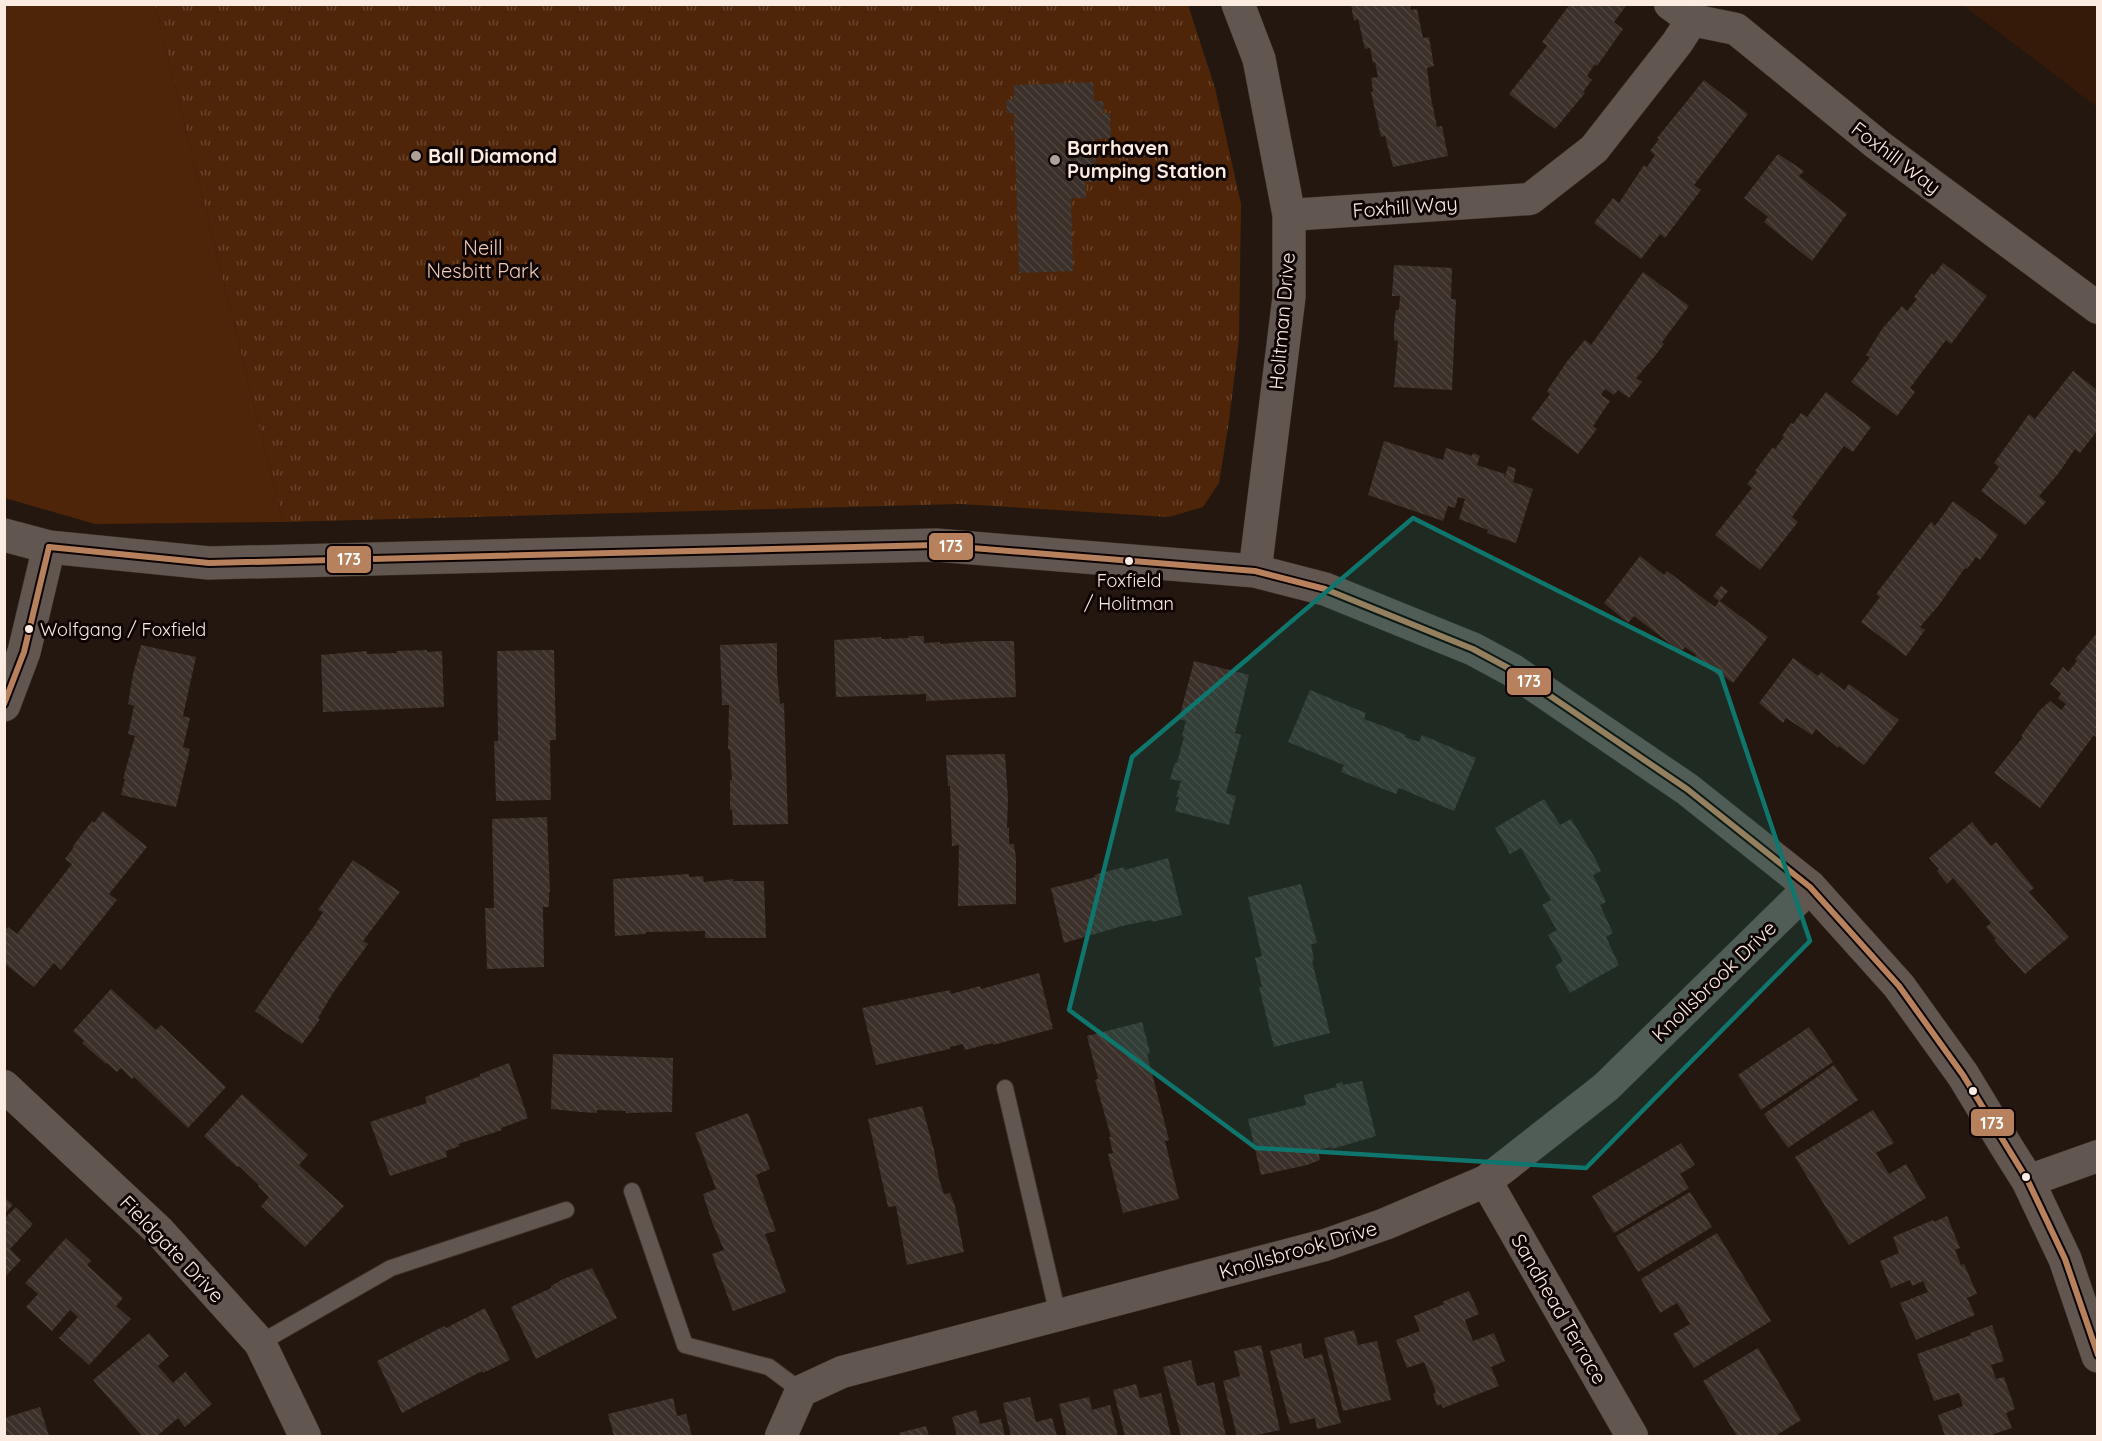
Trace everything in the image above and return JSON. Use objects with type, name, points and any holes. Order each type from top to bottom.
[{"type":"street","name":"Holitman Drive","points":[[1238,4],[1258,59],[1289,215],[1289,297],[1255,571]]},
{"type":"street","name":"Foxhill Way","points":[[1289,215],[1530,199],[1594,148],[1677,43],[1681,12],[1736,29],[1878,146],[2097,308]]},
{"type":"street","points":[[4,535],[49,547],[208,563],[936,545],[1255,571],[1325,589],[1473,649],[1512,670],[1687,789],[1810,887],[1899,986],[1963,1075],[2028,1181],[2065,1259],[2097,1356]]},
{"type":"street","points":[[4,705],[24,652],[49,547]]},
{"type":"street","name":"Knollsbrook Drive","points":[[801,1391],[842,1372],[1325,1245],[1385,1224],[1486,1180],[1541,1140],[1606,1087],[1810,887]]},
{"type":"street","name":"Fieldgate Drive","points":[[4,1086],[159,1231],[260,1343],[305,1437]]},
{"type":"street","points":[[2028,1181],[2097,1156]]},
{"type":"street","name":"Sandhead Terrace","points":[[1486,1180],[1632,1437]]},
{"type":"street","points":[[782,1437],[801,1391]]},
{"type":"lane","points":[[1005,1088],[1058,1315]]},
{"type":"lane","points":[[632,1191],[685,1345],[769,1367],[801,1391]]},
{"type":"lane","points":[[260,1343],[391,1268],[566,1209]]},
{"type":"highlighted area","points":[[1413,518],[1720,672],[1810,941],[1586,1168],[1256,1148],[1069,1010],[1132,757]]},
{"type":"shaded area","points":[[1963,5],[2097,5],[2097,107]]},
{"type":"green space","points":[[4,5],[155,5],[283,522],[95,524],[5,498]]},
{"type":"green space","name":"Neill Nesbitt Park","points":[[155,5],[1188,5],[1215,88],[1241,204],[1239,339],[1219,483],[1203,507],[1169,517],[960,504],[283,522]]},
{"type":"building","points":[[1351,4],[1410,4],[1411,10],[1417,9],[1423,38],[1429,37],[1434,66],[1427,68],[1431,98],[1437,127],[1442,126],[1448,156],[1393,167],[1385,136],[1381,137],[1371,92],[1373,91],[1371,78],[1378,77],[1375,62],[1373,63],[1370,48],[1365,49],[1358,19],[1354,21]]},
{"type":"building","points":[[1570,4],[1626,6],[1614,22],[1623,29],[1597,66],[1595,64],[1587,76],[1592,80],[1583,92],[1585,93],[1555,129],[1509,94],[1547,46],[1542,42]]},
{"type":"building","points":[[1704,80],[1748,114],[1694,185],[1701,190],[1665,238],[1660,234],[1641,259],[1594,223],[1613,198],[1619,203],[1644,165],[1647,167],[1655,155],[1650,151],[1659,139],[1657,138]]},
{"type":"building","name":"Barrhaven Pumping Station","points":[[1093,82],[1094,101],[1103,101],[1104,112],[1095,113],[1110,113],[1111,138],[1095,139],[1096,182],[1085,182],[1086,198],[1071,198],[1073,271],[1019,273],[1014,113],[1007,114],[1006,100],[1014,99],[1014,85]]},
{"type":"building","points":[[1778,154],[1804,171],[1799,176],[1847,214],[1812,261],[1764,222],[1768,217],[1744,198]]},
{"type":"building","points":[[1943,263],[1987,296],[1951,344],[1946,340],[1910,388],[1915,392],[1897,416],[1851,382],[1870,357],[1866,355],[1882,329],[1902,306],[1907,311],[1917,299],[1914,297],[1932,273],[1934,275]]},
{"type":"building","points":[[1394,265],[1452,268],[1451,299],[1456,299],[1452,390],[1394,387],[1398,341],[1394,340],[1394,325],[1396,310],[1399,310],[1400,296],[1392,296]]},
{"type":"building","points":[[1643,272],[1689,306],[1662,342],[1664,344],[1636,378],[1642,382],[1629,398],[1618,390],[1614,395],[1605,389],[1601,395],[1610,401],[1593,426],[1597,429],[1578,454],[1531,419],[1550,394],[1547,391],[1568,360],[1585,340],[1591,345]]},
{"type":"building","points":[[2073,371],[2097,390],[2097,431],[2080,453],[2075,449],[2039,496],[2046,502],[2025,525],[1981,491],[1999,467],[1994,463],[2029,414],[2035,419]]},
{"type":"building","points":[[1826,392],[1871,427],[1853,452],[1844,446],[1792,517],[1798,522],[1760,570],[1715,535],[1752,488],[1747,484],[1773,447],[1775,449],[1784,437],[1782,436],[1791,423],[1793,424],[1801,413],[1807,417]]},
{"type":"building","points":[[1384,441],[1443,460],[1446,448],[1472,456],[1473,453],[1480,456],[1477,465],[1505,474],[1504,480],[1508,466],[1516,469],[1513,482],[1533,489],[1516,543],[1487,533],[1488,530],[1459,519],[1465,499],[1458,497],[1455,508],[1448,506],[1443,521],[1368,495]]},
{"type":"building","points":[[1953,501],[1998,535],[1980,560],[1976,557],[1967,569],[1965,568],[1920,627],[1925,630],[1906,656],[1861,622],[1880,597],[1876,594],[1931,522],[1935,526]]},
{"type":"building","points":[[1640,556],[1664,575],[1667,571],[1715,607],[1719,601],[1713,596],[1721,586],[1728,591],[1720,601],[1768,637],[1733,683],[1721,674],[1719,676],[1685,647],[1681,652],[1634,616],[1628,623],[1604,603]]},
{"type":"building","points":[[2097,633],[2097,738],[2094,735],[2040,808],[1994,773],[2023,737],[2021,736],[2039,711],[2050,701],[2061,710],[2066,704],[2058,698],[2061,693],[2050,684],[2063,667],[2068,672],[2077,661],[2075,659]]},
{"type":"building","points":[[908,636],[924,636],[924,643],[940,642],[940,644],[1014,641],[1016,697],[926,701],[926,694],[836,697],[834,640],[909,638]]},
{"type":"building","points":[[777,643],[780,704],[784,703],[788,824],[733,825],[732,810],[730,810],[730,780],[732,780],[730,749],[728,750],[729,705],[722,705],[720,645]]},
{"type":"building","points":[[141,645],[196,657],[183,716],[190,718],[183,747],[190,749],[176,807],[121,795],[135,736],[128,734],[134,706],[128,704]]},
{"type":"building","points":[[427,650],[427,652],[442,651],[444,707],[323,712],[321,655],[367,651],[367,654]]},
{"type":"building","points":[[554,650],[556,740],[550,740],[551,800],[496,801],[494,741],[498,741],[497,651]]},
{"type":"building","points":[[1793,658],[1818,676],[1821,672],[1844,690],[1849,684],[1899,720],[1864,765],[1839,746],[1838,748],[1816,729],[1812,735],[1786,718],[1783,723],[1759,703]]},
{"type":"building","points":[[1194,661],[1249,675],[1235,733],[1241,735],[1226,793],[1236,796],[1229,825],[1175,811],[1181,781],[1170,779],[1184,737],[1182,736],[1186,721],[1179,719]]},
{"type":"building","points":[[1310,690],[1366,713],[1364,719],[1406,735],[1405,737],[1419,742],[1422,735],[1476,758],[1454,811],[1399,788],[1396,794],[1341,772],[1344,765],[1288,742]]},
{"type":"building","points":[[1005,754],[1007,828],[1009,828],[1009,844],[1014,844],[1016,858],[1016,904],[958,906],[959,845],[952,846],[950,786],[948,786],[946,755]]},
{"type":"building","points":[[1544,799],[1560,825],[1571,819],[1601,871],[1593,875],[1606,902],[1600,905],[1613,933],[1606,937],[1619,965],[1570,993],[1555,966],[1563,961],[1548,935],[1557,930],[1542,905],[1551,900],[1521,848],[1510,854],[1495,828]]},
{"type":"building","points":[[103,811],[147,847],[109,894],[117,900],[61,970],[54,963],[34,987],[4,963],[4,931],[8,927],[17,934],[72,864],[65,859],[92,821],[94,823]]},
{"type":"building","points":[[547,817],[550,892],[549,907],[543,907],[544,967],[487,969],[485,908],[494,908],[492,819]]},
{"type":"building","points":[[1972,822],[1991,846],[1996,842],[2034,888],[2029,892],[2069,937],[2025,974],[1994,940],[1996,939],[1986,927],[1991,923],[1982,912],[1953,878],[1947,884],[1937,871],[1939,869],[1929,858]]},
{"type":"building","points":[[1168,858],[1182,915],[1122,926],[1064,943],[1051,888],[1124,867],[1125,870]]},
{"type":"building","points":[[353,860],[400,892],[363,941],[368,944],[333,993],[318,1018],[320,1019],[302,1044],[255,1011],[315,925],[323,912],[318,910]]},
{"type":"building","points":[[689,874],[689,877],[703,876],[704,882],[734,879],[733,881],[764,881],[766,938],[705,938],[705,931],[646,932],[645,934],[615,936],[613,879]]},
{"type":"building","points":[[1301,884],[1317,943],[1311,944],[1314,960],[1312,961],[1330,1033],[1274,1047],[1259,987],[1262,987],[1255,958],[1262,956],[1248,897]]},
{"type":"building","points":[[1039,973],[1053,1029],[993,1045],[993,1043],[965,1050],[963,1044],[950,1047],[950,1049],[876,1065],[862,1008],[950,990],[951,994],[980,986],[981,989]]},
{"type":"building","points":[[111,989],[156,1030],[161,1025],[226,1087],[188,1128],[134,1077],[132,1079],[121,1068],[117,1072],[106,1064],[82,1043],[84,1041],[73,1031]]},
{"type":"building","points":[[1142,1022],[1150,1053],[1147,1054],[1169,1140],[1165,1141],[1179,1199],[1123,1213],[1108,1154],[1113,1153],[1109,1137],[1111,1137],[1095,1080],[1098,1079],[1087,1036]]},
{"type":"building","points":[[1809,1027],[1833,1062],[1761,1110],[1738,1075]]},
{"type":"building","points":[[553,1054],[673,1058],[672,1112],[626,1113],[626,1111],[597,1110],[597,1113],[551,1109]]},
{"type":"building","points":[[509,1063],[528,1118],[501,1128],[502,1130],[458,1144],[460,1146],[446,1151],[447,1157],[390,1176],[370,1122],[427,1103],[425,1097]]},
{"type":"building","points":[[1834,1065],[1858,1100],[1788,1148],[1764,1114]]},
{"type":"building","points":[[1362,1081],[1376,1136],[1332,1149],[1331,1147],[1318,1150],[1320,1160],[1261,1175],[1248,1119],[1306,1105],[1304,1095],[1337,1087],[1336,1084],[1342,1082],[1343,1085]]},
{"type":"building","points":[[242,1094],[308,1155],[299,1165],[344,1206],[305,1247],[261,1206],[269,1197],[259,1185],[204,1136]]},
{"type":"building","points":[[922,1106],[939,1179],[944,1194],[950,1193],[955,1206],[964,1252],[907,1265],[896,1206],[888,1207],[868,1119]]},
{"type":"building","points":[[1873,1110],[1894,1143],[1876,1153],[1889,1174],[1906,1164],[1926,1198],[1849,1245],[1795,1157]]},
{"type":"building","points":[[748,1113],[770,1169],[756,1175],[776,1231],[765,1234],[786,1292],[733,1311],[712,1254],[724,1250],[703,1194],[716,1189],[695,1133]]},
{"type":"building","points":[[1681,1143],[1695,1165],[1680,1174],[1689,1188],[1614,1233],[1592,1196]]},
{"type":"building","points":[[1690,1192],[1712,1227],[1638,1272],[1616,1236]]},
{"type":"building","points":[[4,1197],[13,1205],[4,1214]]},
{"type":"building","points":[[16,1207],[33,1224],[10,1249],[21,1260],[4,1278],[4,1219]]},
{"type":"building","points":[[1947,1216],[1960,1248],[1955,1250],[1977,1294],[1967,1298],[1975,1315],[1916,1340],[1900,1303],[1928,1292],[1923,1281],[1912,1286],[1910,1280],[1891,1288],[1880,1261],[1899,1253],[1893,1237]]},
{"type":"building","points":[[1717,1233],[1771,1321],[1694,1368],[1673,1334],[1690,1324],[1677,1303],[1660,1313],[1641,1279]]},
{"type":"building","points":[[66,1238],[91,1261],[87,1265],[123,1298],[116,1306],[131,1319],[89,1365],[59,1338],[78,1317],[70,1310],[52,1331],[26,1307],[38,1294],[25,1283]]},
{"type":"building","points":[[592,1268],[617,1318],[536,1359],[511,1307],[551,1288],[563,1279]]},
{"type":"building","points":[[1469,1291],[1479,1314],[1465,1320],[1473,1341],[1494,1333],[1505,1361],[1491,1367],[1499,1386],[1443,1408],[1441,1404],[1437,1406],[1433,1394],[1436,1392],[1424,1362],[1407,1368],[1396,1340],[1420,1331],[1414,1316]]},
{"type":"building","points":[[485,1308],[510,1360],[483,1373],[482,1371],[402,1413],[377,1361],[444,1326],[446,1328]]},
{"type":"building","points":[[1992,1325],[2004,1361],[1991,1365],[1996,1379],[2004,1377],[2015,1409],[2006,1413],[2012,1428],[1988,1436],[1945,1436],[1938,1415],[1963,1406],[1959,1393],[1934,1401],[1917,1354]]},
{"type":"building","points":[[1354,1330],[1358,1345],[1377,1341],[1391,1400],[1343,1411],[1324,1338]]},
{"type":"building","points":[[149,1333],[169,1356],[158,1366],[173,1383],[185,1372],[212,1404],[185,1427],[178,1418],[157,1436],[142,1436],[93,1380]]},
{"type":"building","points":[[1301,1343],[1304,1359],[1322,1354],[1341,1423],[1317,1429],[1315,1418],[1290,1424],[1270,1351]]},
{"type":"building","points":[[1261,1345],[1280,1430],[1253,1436],[1237,1436],[1223,1381],[1240,1376],[1234,1351]]},
{"type":"building","points":[[1758,1348],[1801,1420],[1775,1436],[1737,1436],[1703,1381]]},
{"type":"building","points":[[1191,1360],[1197,1386],[1214,1382],[1226,1436],[1181,1436],[1163,1367]]},
{"type":"building","points":[[1136,1384],[1140,1398],[1161,1393],[1171,1436],[1125,1436],[1113,1390]]},
{"type":"building","points":[[1030,1397],[1036,1422],[1052,1418],[1057,1436],[1011,1436],[1003,1403]]},
{"type":"building","points":[[1089,1397],[1092,1410],[1110,1405],[1118,1436],[1067,1436],[1059,1404]]},
{"type":"building","points":[[673,1398],[677,1416],[686,1414],[692,1436],[614,1436],[608,1414]]},
{"type":"building","points":[[40,1407],[49,1436],[4,1436],[4,1418]]},
{"type":"building","points":[[976,1410],[980,1424],[1001,1419],[1005,1436],[957,1436],[952,1417]]},
{"type":"building","points":[[926,1426],[929,1436],[900,1436],[899,1433]]},
{"type":"transit line","name":"173","points":[[49,547],[209,563],[936,545],[1255,571],[1325,589],[1473,649],[1512,670],[1687,789],[1810,887],[1899,986],[1963,1075],[2028,1181],[2065,1259],[2098,1355]]},
{"type":"transit line","name":"173","points":[[4,704],[24,652],[49,547]]},
{"type":"place","name":"Ball Diamond","points":[[416,156]]},
{"type":"place","name":"Barrhaven Pumping Station","points":[[1055,160]]},
{"type":"place","name":"Foxfield / Holitman","points":[[1129,561]]},
{"type":"place","name":"Wolfgang / Foxfield","points":[[29,629]]}]
